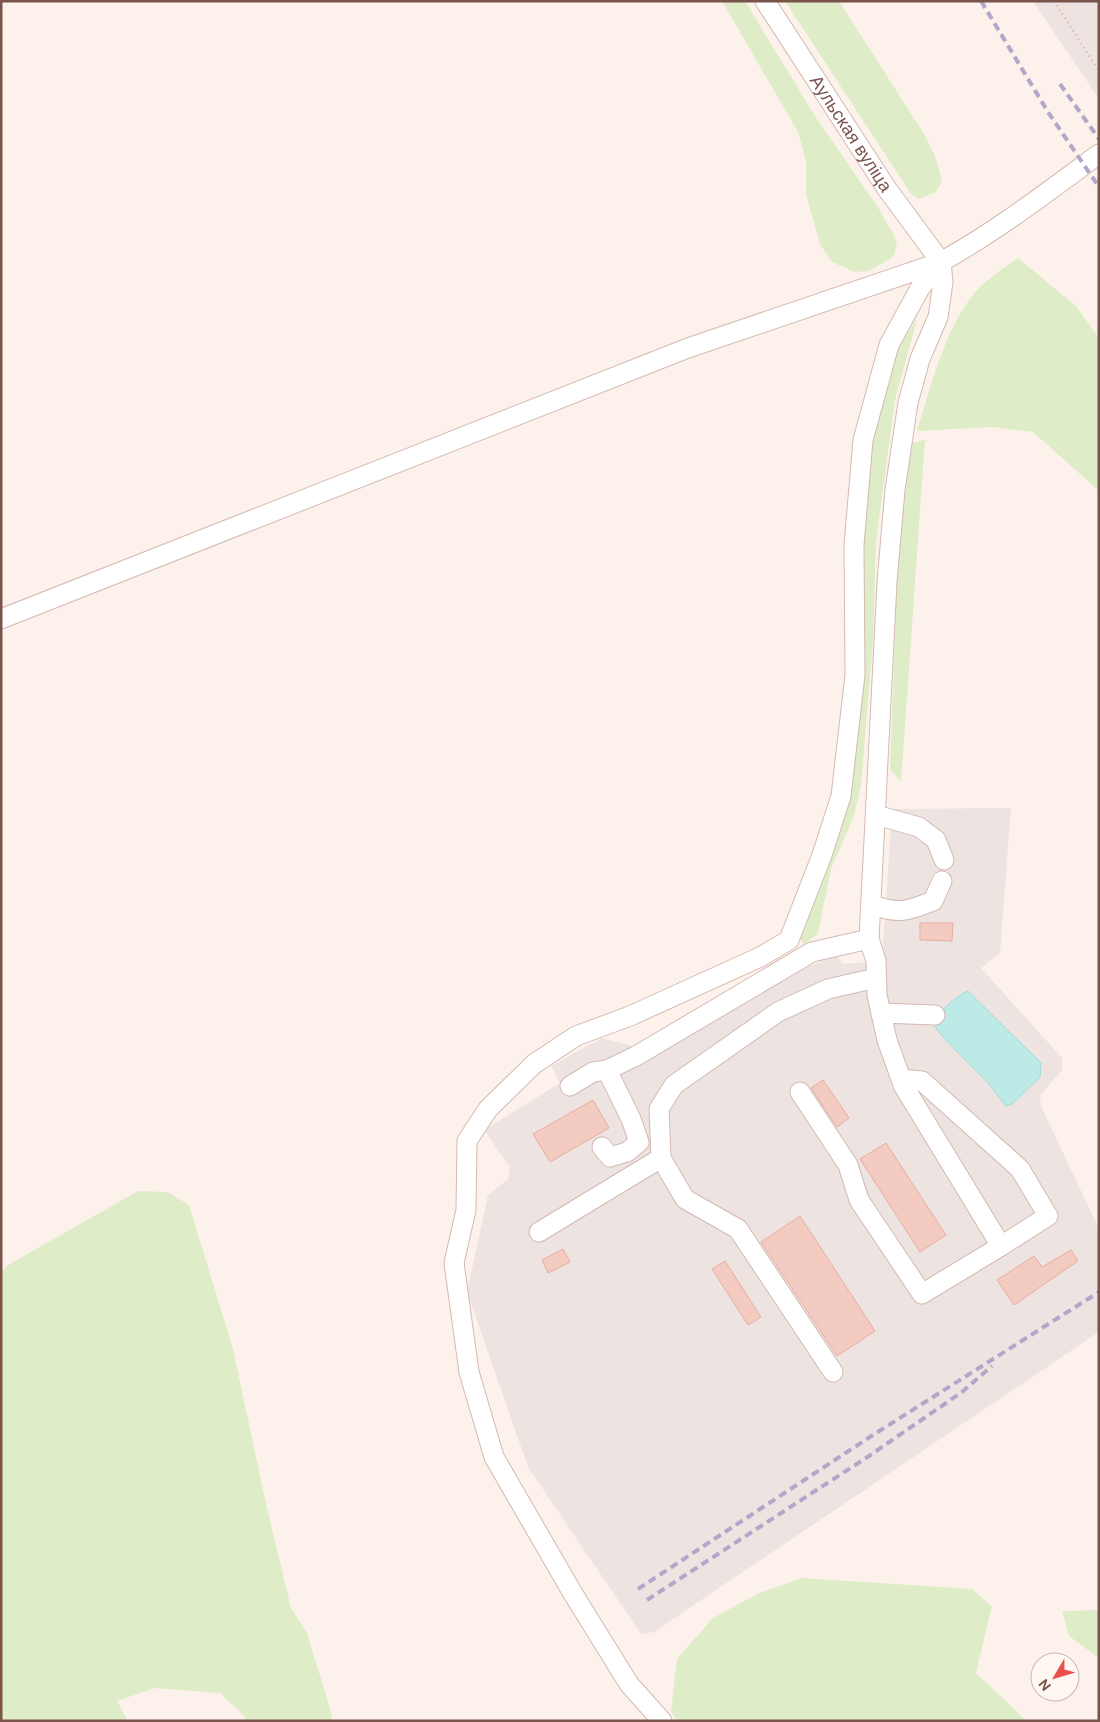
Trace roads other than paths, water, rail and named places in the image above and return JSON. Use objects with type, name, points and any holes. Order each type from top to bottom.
[{"type":"street","name":"Аульская вуліца","points":[[765,1],[887,190],[941,262]]},
{"type":"street","points":[[1,618],[688,348],[941,262],[979,241],[1021,213],[1099,154]]},
{"type":"street","points":[[941,262],[943,282],[938,318],[920,359],[908,403],[895,490],[887,582],[869,939],[876,961],[877,995],[887,1040],[901,1079],[1001,1246]]},
{"type":"street","points":[[662,1721],[629,1684],[572,1592],[494,1457],[469,1372],[454,1263],[466,1210],[467,1140],[488,1109],[534,1064],[576,1036],[638,1012],[760,957],[789,940],[822,855],[841,796],[855,675],[854,545],[863,440],[889,345],[920,288],[941,262]]},
{"type":"street","points":[[876,815],[919,827],[936,840],[944,860]]},
{"type":"street","points":[[871,904],[886,910],[909,910],[933,900],[942,881]]},
{"type":"street","points":[[570,1086],[593,1072],[607,1070],[636,1056],[812,952],[869,939]]},
{"type":"street","points":[[833,1372],[738,1229],[685,1199],[661,1158],[659,1109],[674,1085],[778,1012],[828,988],[876,978]]},
{"type":"street","points":[[881,1013],[935,1015]]},
{"type":"street","points":[[602,1147],[610,1157],[627,1152],[639,1142],[631,1119],[607,1070]]},
{"type":"street","points":[[800,1092],[848,1165],[859,1200],[922,1294],[1048,1216],[1020,1169],[922,1081],[901,1079]]},
{"type":"street","points":[[539,1232],[661,1158]]},
{"type":"water","points":[[968,991],[1041,1063],[1040,1077],[1012,1104],[1006,1106],[989,1084],[941,1035],[934,1025],[948,1005]]},
{"type":"railway","points":[[981,1],[1048,112],[1099,187]]},
{"type":"railway","points":[[1060,84],[1099,139]]},
{"type":"railway","points":[[638,1589],[873,1435],[1099,1292]]},
{"type":"railway","points":[[647,1600],[869,1456],[962,1392],[992,1366]]}]
